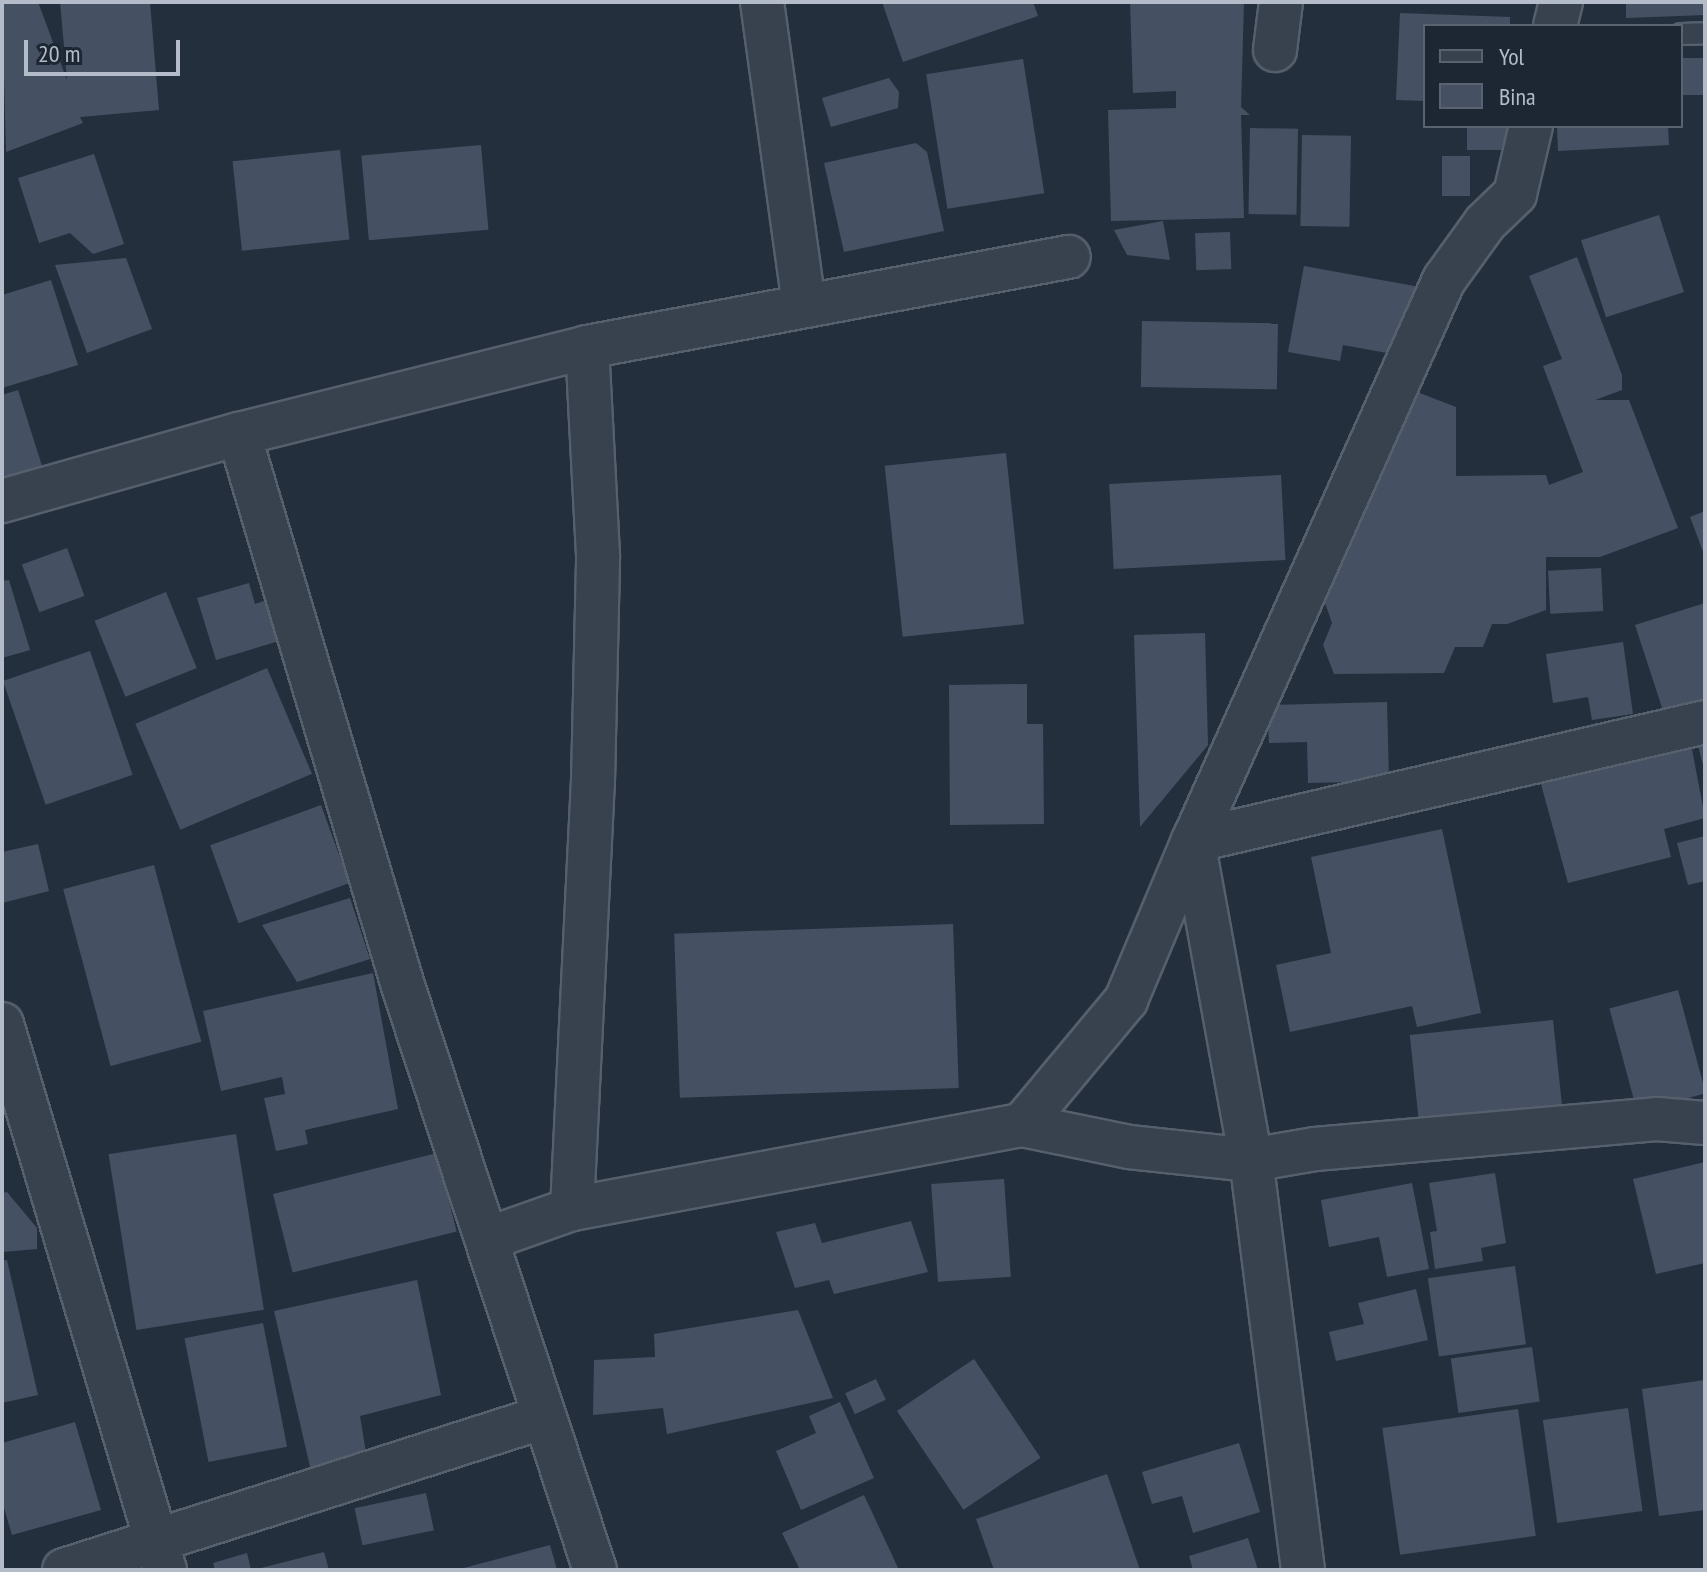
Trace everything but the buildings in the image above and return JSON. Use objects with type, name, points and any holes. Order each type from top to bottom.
[{"type":"street","points":[[762,2],[804,304]]},
{"type":"street","points":[[1275,50],[1281,2]]},
{"type":"street","points":[[1556,24],[1561,2]]},
{"type":"street","points":[[1022,1125],[1126,1000],[1193,841],[1444,280],[1485,223],[1515,194],[1531,128]]},
{"type":"street","points":[[2,501],[239,434],[587,347],[804,304],[1069,257]]},
{"type":"street","points":[[572,1209],[598,570],[587,347]]},
{"type":"street","points":[[239,434],[403,986],[490,1238],[544,1417],[595,1570]]},
{"type":"street","points":[[1193,841],[1705,722]]},
{"type":"street","points":[[1193,841],[1251,1160],[1303,1570]]},
{"type":"street","points":[[2,1024],[162,1554]]},
{"type":"street","points":[[490,1238],[572,1209],[1022,1125],[1129,1147],[1251,1160],[1315,1149],[1657,1119],[1705,1123]]},
{"type":"street","points":[[64,1570],[162,1554],[544,1417]]},
{"type":"lane","points":[[1683,34],[1705,33]]}]
